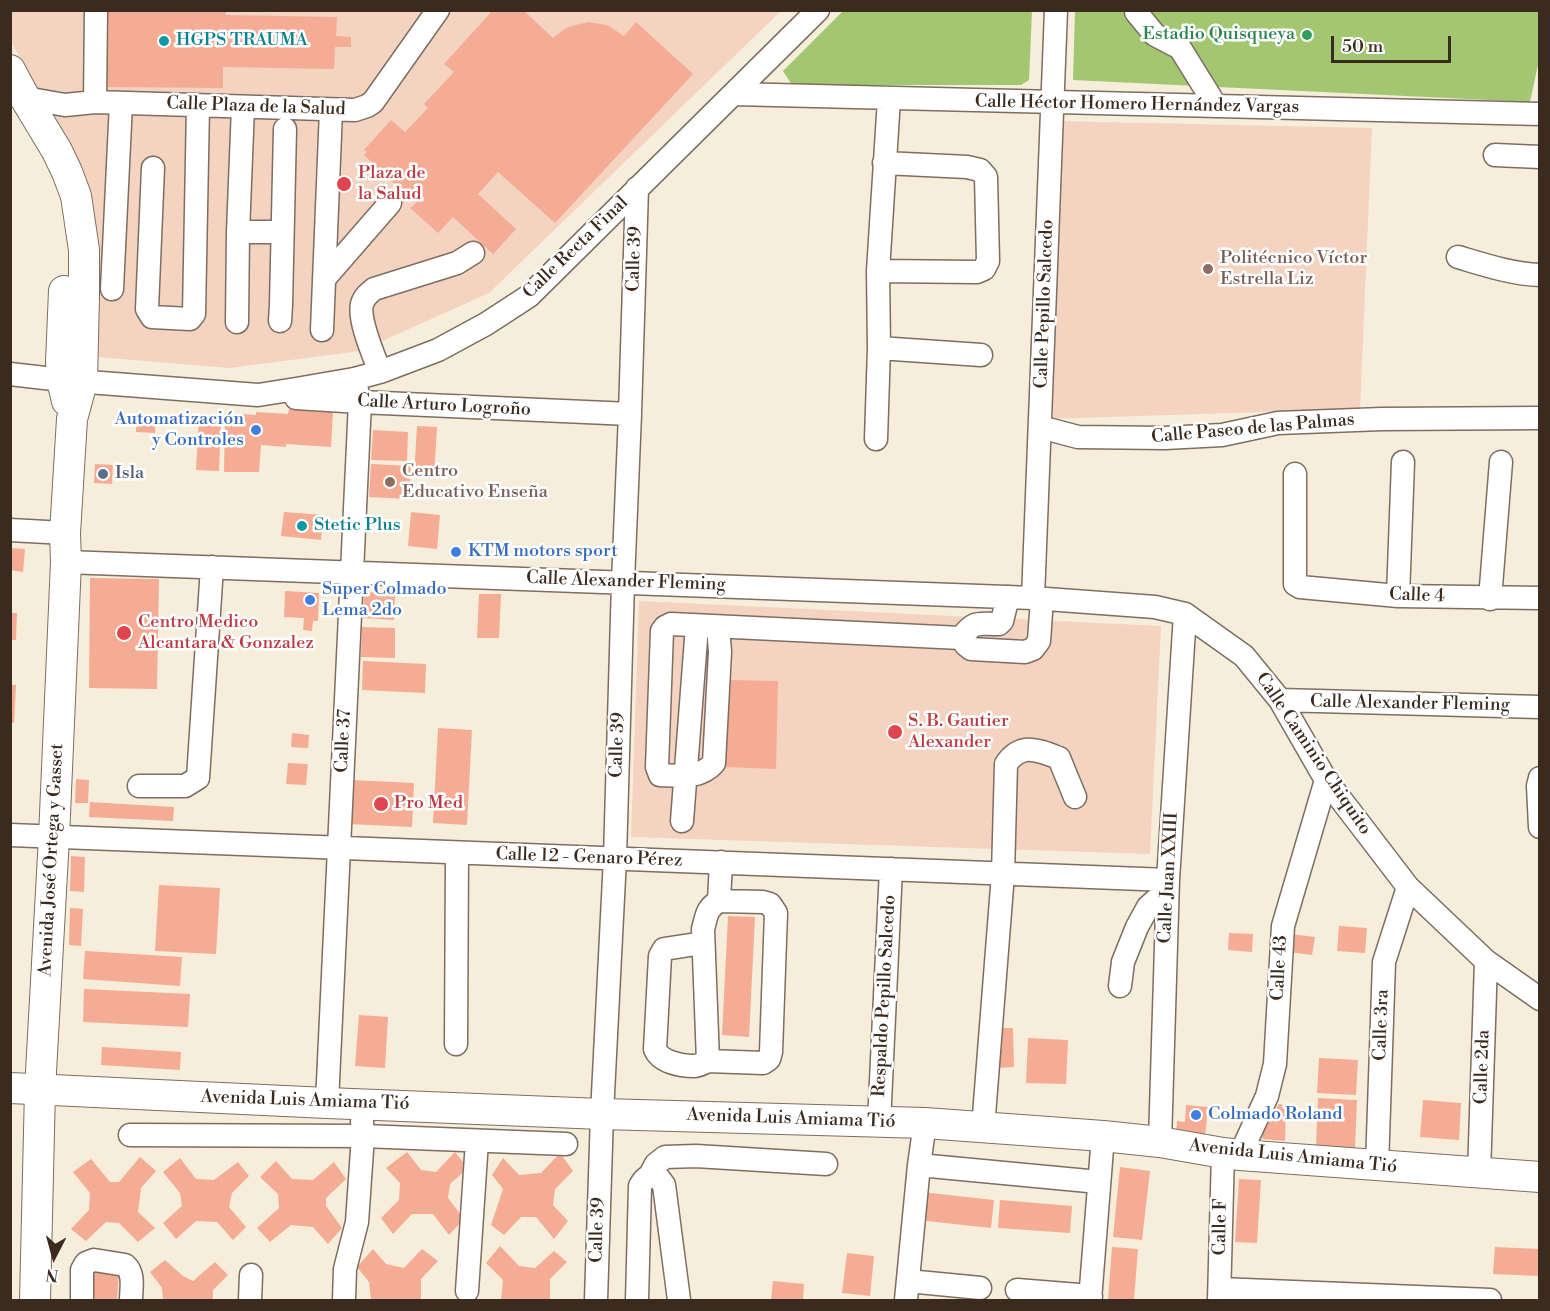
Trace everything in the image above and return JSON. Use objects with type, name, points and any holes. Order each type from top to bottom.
[{"type":"main road","name":"Avenida José Ortega y Gasset","points":[[10,70],[15,96],[57,151],[67,172],[76,196],[84,250],[84,296],[72,381],[54,837],[40,1090],[35,1300]]},
{"type":"main road","name":"Avenida Luis Amiama Tió","points":[[10,1088],[602,1114],[925,1123],[1103,1136],[1160,1142],[1232,1154],[1539,1177]]},
{"type":"street","points":[[95,102],[96,10]]},
{"type":"street","name":"Calle Plaza de la Salud","points":[[15,96],[65,105],[95,102],[355,110],[373,102],[438,10]]},
{"type":"street","name":"Calle Recta Final","points":[[72,381],[258,395],[354,379],[380,372],[438,350],[486,324],[529,296],[818,10]]},
{"type":"street","name":"Calle Pepillo Salcedo","points":[[961,638],[971,649],[1025,652],[1033,649],[1039,641],[1037,598],[1040,428],[1056,10]]},
{"type":"street","points":[[1136,10],[1155,35],[1180,48],[1211,98],[1213,106]]},
{"type":"street","name":"Calle Héctor Homero Hernández Vargas","points":[[734,94],[1213,106],[1538,107]]},
{"type":"street","points":[[876,439],[879,348],[878,271],[889,99]]},
{"type":"street","points":[[112,289],[121,103]]},
{"type":"street","points":[[153,168],[147,309],[152,317],[190,319],[194,314],[198,106]]},
{"type":"street","points":[[237,322],[243,106]]},
{"type":"street","points":[[322,330],[332,110]]},
{"type":"street","points":[[280,321],[285,129]]},
{"type":"street","points":[[1495,155],[1539,157]]},
{"type":"street","points":[[878,271],[977,272],[984,269],[988,261],[986,177],[980,170],[967,167],[884,163]]},
{"type":"street","name":"Calle 39","points":[[596,1300],[602,1114],[615,858],[638,188]]},
{"type":"street","points":[[324,279],[390,203]]},
{"type":"street","points":[[114,232],[151,231]]},
{"type":"street","points":[[238,232],[282,232]]},
{"type":"street","points":[[380,372],[362,317],[362,304],[367,295],[374,289],[457,263],[473,253]]},
{"type":"street","points":[[1458,257],[1492,267],[1539,275]]},
{"type":"street","points":[[879,348],[981,355]]},
{"type":"street","points":[[10,374],[72,381]]},
{"type":"street","name":"Calle 37","points":[[327,1103],[360,402],[354,379]]},
{"type":"street","name":"Calle Arturo Logroño","points":[[258,395],[630,414]]},
{"type":"street","name":"Calle Paseo de las Palmas","points":[[1040,428],[1078,437],[1165,438],[1222,435],[1278,423],[1382,419],[1539,418]]},
{"type":"street","points":[[1398,596],[1403,462]]},
{"type":"street","points":[[1490,599],[1501,462]]},
{"type":"street","name":"Calle 4","points":[[1295,474],[1295,584],[1300,587],[1398,596],[1539,598]]},
{"type":"street","name":"Calle Alexander Fleming","points":[[10,530],[65,547],[212,567],[1037,598],[1155,607],[1185,614]]},
{"type":"street","points":[[139,786],[185,786],[198,777],[212,567]]},
{"type":"street","points":[[707,626],[720,652],[714,763],[703,772],[686,776],[660,775],[657,767],[662,631],[665,627],[671,624],[961,638],[970,626],[999,624],[1002,621],[1008,597]]},
{"type":"street","name":"Calle Caminio Chiquito","points":[[1185,614],[1244,656],[1280,700],[1326,780],[1408,887],[1486,961],[1539,999]]},
{"type":"street","name":"Calle Juan XXIII","points":[[1160,1142],[1167,888],[1185,614]]},
{"type":"street","name":"Calle Alexander Fleming","points":[[1280,700],[1539,707]]},
{"type":"street","points":[[984,1128],[1003,874],[1006,764],[1012,755],[1022,751],[1040,750],[1059,758],[1075,797]]},
{"type":"street","points":[[682,821],[686,776]]},
{"type":"street","points":[[1539,778],[1539,827]]},
{"type":"street","name":"Calle 43","points":[[1232,1154],[1267,1096],[1275,1064],[1283,926],[1326,780]]},
{"type":"street","name":"Calle 12 - Genaro Pérez","points":[[10,835],[1003,874],[1167,888]]},
{"type":"street","points":[[456,1044],[457,853]]},
{"type":"street","points":[[719,901],[721,862]]},
{"type":"street","name":"Respaldo Pepillo Salcedo","points":[[879,1122],[891,869]]},
{"type":"street","name":"Calle 3ra","points":[[1377,1166],[1384,962],[1408,887]]},
{"type":"street","points":[[1120,986],[1123,962],[1137,927],[1148,907],[1167,888]]},
{"type":"street","points":[[703,944],[661,951],[655,1049],[657,1054],[668,1062],[694,1066],[708,1061],[763,1063],[769,1059],[771,1052],[776,913],[770,904],[763,902],[719,901],[711,906],[703,929],[708,1061]]},
{"type":"street","name":"Calle 2da","points":[[1479,1174],[1486,961]]},
{"type":"street","points":[[344,1300],[345,1269],[357,1222],[363,1136],[362,1104]]},
{"type":"street","points":[[925,1123],[907,1291],[980,1288]]},
{"type":"street","points":[[130,1135],[363,1136],[566,1143]]},
{"type":"street","points":[[1017,1290],[1091,1298],[1103,1136]]},
{"type":"street","points":[[467,1291],[477,1141]]},
{"type":"street","name":"Calle F","points":[[1220,1295],[1232,1154]]},
{"type":"street","points":[[638,1300],[640,1186],[656,1164],[665,1157],[696,1156],[826,1164]]},
{"type":"street","points":[[919,1165],[1099,1182]]},
{"type":"street","points":[[650,1175],[658,1177],[664,1185],[679,1300]]},
{"type":"street","points":[[82,1300],[82,1269],[86,1263],[94,1260],[125,1265],[128,1268],[132,1277],[131,1300]]},
{"type":"street","points":[[250,1300],[251,1275]]},
{"type":"street","points":[[1220,1295],[1490,1300]]},
{"type":"shaded area","name":"Plaza de la Salud","points":[[10,11],[781,11],[489,293],[360,351],[229,368],[98,357],[89,339],[93,202],[82,167],[11,42]]},
{"type":"shaded area","name":"Politécnico Víctor Estrella Liz","points":[[1056,121],[1372,128],[1360,409],[1044,419]]},
{"type":"shaded area","name":"S. B. Gautier Alexander","points":[[639,601],[1161,626],[1150,854],[631,837]]},
{"type":"green space","points":[[843,11],[1032,11],[1029,80],[1021,85],[792,85],[783,71]]},
{"type":"green space","name":"Estadio Quisqueya","points":[[1075,11],[1539,11],[1539,60],[1530,102],[1073,80]]},
{"type":"building","name":"HGPS TRAUMA","points":[[104,10],[227,10],[225,15],[337,17],[336,36],[351,37],[351,47],[335,47],[334,69],[223,67],[223,88],[102,87]]},
{"type":"building","points":[[493,10],[523,10],[553,38],[571,26],[589,22],[607,25],[624,36],[636,22],[693,74],[555,223],[498,172],[478,194],[516,229],[493,254],[453,217],[438,233],[410,208],[416,203],[364,155],[367,152],[364,150],[391,120],[405,132],[428,108],[424,104],[454,72],[444,64]]},
{"type":"building","name":"Automatización y Controles","points":[[289,409],[333,412],[331,447],[261,445],[259,472],[224,472],[225,413],[288,414]]},
{"type":"building","name":"Isla","points":[[137,414],[156,415],[155,433],[136,432]]},
{"type":"building","points":[[199,417],[221,418],[219,471],[196,470]]},
{"type":"building","points":[[417,426],[437,427],[434,477],[414,476]]},
{"type":"building","points":[[373,430],[408,432],[407,461],[371,460]]},
{"type":"building","name":"Isla","points":[[95,464],[113,465],[112,484],[94,483]]},
{"type":"building","name":"Centro Educativo Enseña","points":[[371,464],[411,466],[409,499],[369,497]]},
{"type":"building","name":"Stetic Plus","points":[[284,512],[323,515],[321,540],[281,536]]},
{"type":"building","points":[[411,512],[440,515],[437,549],[408,546]]},
{"type":"building","points":[[10,548],[25,549],[23,572],[10,570]]},
{"type":"building","name":"Centro Medico Alcantara & Gonzalez","points":[[90,578],[159,579],[157,689],[89,688]]},
{"type":"building","points":[[285,591],[319,593],[318,621],[313,621],[312,631],[303,630],[304,618],[284,617]]},
{"type":"building","points":[[364,592],[395,593],[394,620],[363,618]]},
{"type":"building","points":[[479,594],[501,594],[499,638],[477,638]]},
{"type":"building","points":[[10,613],[17,613],[16,640],[10,640]]},
{"type":"building","points":[[362,627],[395,628],[395,658],[361,657]]},
{"type":"building","points":[[363,661],[426,664],[425,693],[362,690]]},
{"type":"building","points":[[729,680],[778,681],[776,769],[726,767]]},
{"type":"building","points":[[10,685],[16,685],[14,723],[10,722]]},
{"type":"building","points":[[438,728],[472,730],[467,825],[433,823]]},
{"type":"building","points":[[292,733],[309,735],[308,748],[291,747]]},
{"type":"building","points":[[288,763],[308,764],[306,785],[286,784]]},
{"type":"building","points":[[76,779],[89,780],[88,803],[75,803]]},
{"type":"building","name":"Pro Med","points":[[350,780],[414,783],[412,827],[348,824]]},
{"type":"building","points":[[90,802],[174,807],[173,821],[89,817]]},
{"type":"building","points":[[71,856],[85,857],[84,892],[70,891]]},
{"type":"building","points":[[159,885],[220,888],[216,954],[155,951]]},
{"type":"building","points":[[70,908],[83,909],[81,946],[69,945]]},
{"type":"building","points":[[728,916],[755,917],[749,1037],[722,1035]]},
{"type":"building","points":[[1339,926],[1367,928],[1365,953],[1337,951]]},
{"type":"building","points":[[1229,933],[1253,934],[1252,952],[1228,950]]},
{"type":"building","points":[[1291,934],[1315,937],[1312,955],[1288,952]]},
{"type":"building","points":[[85,951],[182,957],[180,986],[83,979]]},
{"type":"building","points":[[84,989],[190,994],[188,1027],[83,1022]]},
{"type":"building","points":[[359,1015],[388,1017],[385,1068],[355,1066]]},
{"type":"building","points":[[994,1028],[1013,1028],[1014,1067],[995,1068]]},
{"type":"building","points":[[1028,1038],[1068,1040],[1066,1084],[1026,1083]]},
{"type":"building","points":[[102,1047],[181,1052],[180,1070],[101,1065]]},
{"type":"building","points":[[1319,1058],[1358,1060],[1356,1095],[1317,1093]]},
{"type":"building","points":[[1318,1098],[1357,1100],[1355,1148],[1316,1146]]},
{"type":"building","points":[[1423,1100],[1461,1103],[1459,1140],[1420,1137]]},
{"type":"building","points":[[1279,1104],[1286,1105],[1285,1141],[1263,1139],[1261,1130]]},
{"type":"building","name":"Colmado Roland","points":[[1186,1105],[1208,1107],[1205,1136],[1176,1134],[1177,1121],[1185,1122]]},
{"type":"building","points":[[407,1152],[421,1170],[436,1172],[455,1152],[468,1168],[450,1184],[448,1198],[464,1219],[449,1235],[433,1214],[412,1214],[393,1234],[381,1218],[399,1200],[400,1183],[386,1168]]},
{"type":"building","points":[[560,1153],[573,1171],[555,1189],[553,1205],[568,1221],[554,1239],[536,1217],[521,1217],[504,1235],[491,1225],[503,1189],[492,1175],[503,1158],[519,1175],[541,1173]]},
{"type":"building","points":[[140,1157],[156,1171],[141,1188],[138,1212],[155,1228],[138,1242],[119,1223],[106,1222],[86,1241],[71,1229],[89,1210],[90,1193],[73,1172],[91,1159],[110,1182],[119,1182]]},
{"type":"building","points":[[180,1158],[196,1179],[214,1180],[238,1162],[249,1176],[232,1193],[229,1207],[246,1227],[233,1240],[217,1222],[196,1221],[176,1239],[163,1223],[182,1206],[180,1193],[163,1172]]},
{"type":"building","points":[[276,1161],[292,1179],[313,1180],[334,1162],[346,1179],[326,1198],[326,1206],[342,1228],[328,1244],[313,1227],[291,1225],[270,1242],[257,1228],[279,1208],[278,1194],[260,1177]]},
{"type":"building","points":[[1120,1167],[1150,1171],[1142,1240],[1113,1237]]},
{"type":"building","points":[[1239,1179],[1261,1180],[1257,1243],[1235,1242]]},
{"type":"building","points":[[921,1192],[994,1200],[991,1228],[918,1220]]},
{"type":"building","points":[[1000,1200],[1072,1206],[1070,1233],[998,1228]]},
{"type":"building","points":[[500,1246],[519,1266],[535,1268],[554,1251],[567,1262],[550,1279],[550,1300],[501,1300],[503,1280],[486,1263]]},
{"type":"building","points":[[1112,1247],[1138,1249],[1134,1300],[1108,1300]]},
{"type":"building","points":[[1495,1247],[1540,1249],[1540,1276],[1493,1274]]},
{"type":"building","points":[[373,1249],[386,1264],[404,1268],[422,1249],[438,1261],[421,1279],[421,1300],[371,1300],[369,1282],[357,1267]]},
{"type":"building","points":[[847,1253],[874,1256],[870,1296],[842,1293]]},
{"type":"building","points":[[165,1260],[183,1276],[193,1281],[215,1262],[228,1275],[213,1290],[213,1300],[163,1300],[162,1288],[150,1272]]},
{"type":"building","points":[[94,1268],[119,1272],[117,1300],[93,1300]]},
{"type":"building","points":[[773,1281],[804,1284],[803,1300],[771,1300]]},
{"type":"place","name":"Estadio Quisqueya","points":[[1307,35]]},
{"type":"place","name":"HGPS TRAUMA","points":[[164,41]]},
{"type":"place","name":"Plaza de la Salud","points":[[344,184]]},
{"type":"place","name":"Politécnico Víctor Estrella Liz","points":[[1208,269]]},
{"type":"place","name":"Automatización y Controles","points":[[256,430]]},
{"type":"place","name":"Isla","points":[[103,474]]},
{"type":"place","name":"Centro Educativo Enseña","points":[[390,482]]},
{"type":"place","name":"Stetic Plus","points":[[302,526]]},
{"type":"place","name":"KTM motors sport","points":[[456,552]]},
{"type":"place","name":"Super Colmado Lema 2do","points":[[310,600]]},
{"type":"place","name":"Centro Medico Alcantara & Gonzalez","points":[[124,633]]},
{"type":"place","name":"S. B. Gautier Alexander","points":[[895,732]]},
{"type":"place","name":"Pro Med","points":[[381,804]]},
{"type":"place","name":"Colmado Roland","points":[[1196,1115]]}]
